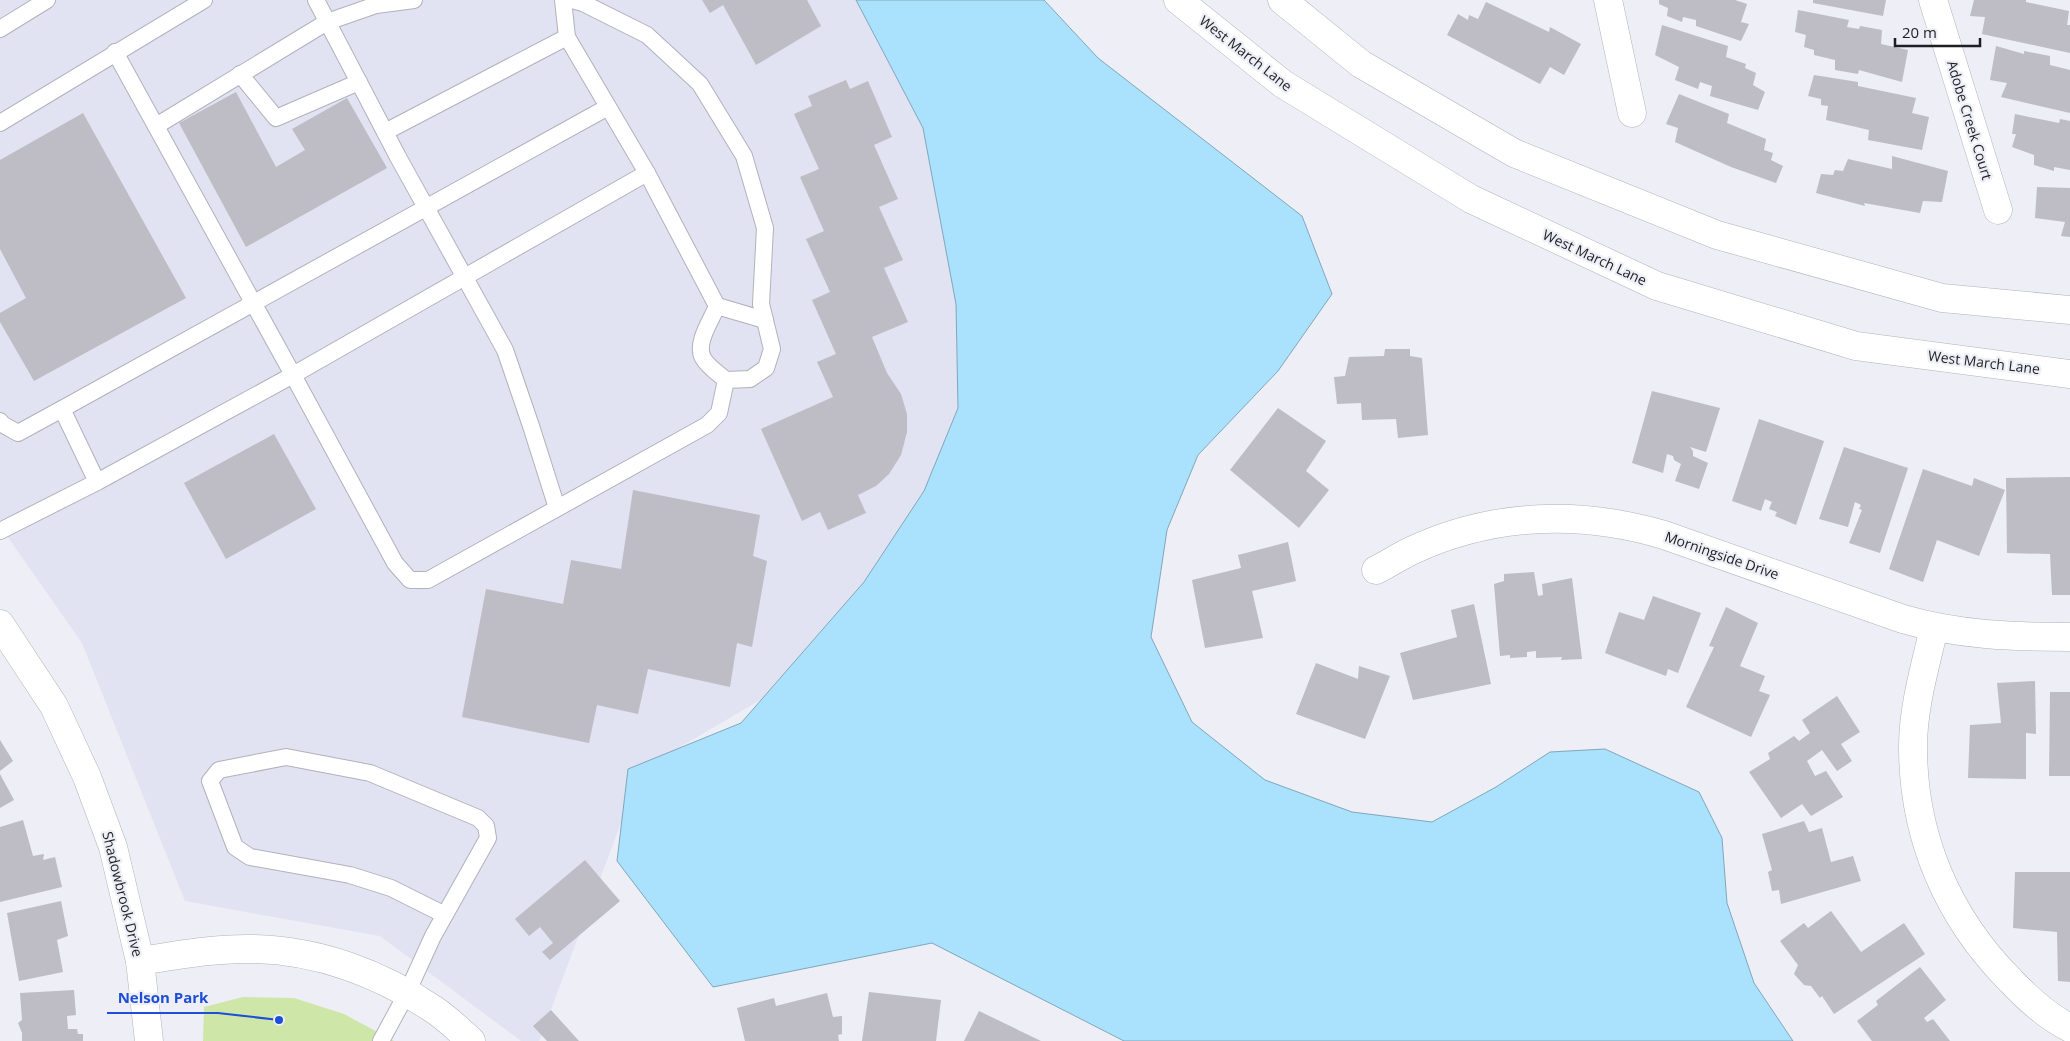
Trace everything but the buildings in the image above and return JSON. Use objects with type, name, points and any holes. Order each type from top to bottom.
[{"type":"street","name":"West March Lane","points":[[1178,0],[1283,84],[1471,199],[1657,286],[1856,346],[2070,374]]},
{"type":"street","points":[[1282,0],[1361,64],[1514,153],[1717,235],[1942,298],[2070,310]]},
{"type":"street","points":[[1608,0],[1632,113]]},
{"type":"street","name":"Adobe Creek Court","points":[[1933,0],[1998,210]]},
{"type":"street","name":"Morningside Drive","points":[[1376,570],[1413,550],[1459,532],[1494,524],[1549,518],[1595,520],[1638,527],[1664,535],[1903,619],[1934,628],[2013,638],[2070,637]]},
{"type":"street","name":"Shadowbrook Drive","points":[[0,624],[54,706],[88,777],[113,848],[140,961],[148,1041]]},
{"type":"street","points":[[1934,628],[1916,706],[1913,746],[1915,788],[1924,834],[1939,878],[1960,920],[1990,960],[2025,996],[2070,1028]]},
{"type":"street","points":[[140,961],[209,950],[255,949],[307,955],[352,967],[407,993],[435,1010],[471,1041]]},
{"type":"lane","points":[[0,29],[47,0]]},
{"type":"lane","points":[[0,123],[204,0]]},
{"type":"lane","points":[[316,0],[385,132],[504,350],[556,508]]},
{"type":"lane","points":[[156,126],[327,22],[376,5],[414,0]]},
{"type":"lane","points":[[563,0],[567,37],[647,173],[716,306],[764,320]]},
{"type":"lane","points":[[572,0],[583,3],[647,35],[700,84],[744,156],[765,228],[761,304],[772,348],[766,368],[750,379],[726,380],[703,358],[700,339],[710,322],[716,306]]},
{"type":"lane","points":[[385,132],[567,37]]},
{"type":"lane","points":[[115,52],[396,563],[410,580],[428,580],[707,425],[719,413],[726,380]]},
{"type":"lane","points":[[240,74],[276,118],[359,82]]},
{"type":"lane","points":[[0,421],[18,433],[427,209],[608,107]]},
{"type":"lane","points":[[0,531],[97,482],[293,376],[647,173]]},
{"type":"lane","points":[[62,410],[97,482]]},
{"type":"lane","points":[[381,1041],[407,993],[433,936],[445,915],[488,838],[486,826],[478,818],[370,773],[286,757],[219,770],[210,781],[235,847],[250,857],[350,875],[391,888],[445,915]]},
{"type":"shaded area","points":[[0,0],[918,0],[973,419],[862,640],[641,770],[539,1041],[521,1041],[380,936],[185,901],[82,643],[0,526]]},
{"type":"green space","points":[[243,997],[294,998],[344,1014],[394,1041],[203,1041],[204,1007]]},
{"type":"water","points":[[856,0],[1044,0],[1098,58],[1302,216],[1332,294],[1278,371],[1198,455],[1167,530],[1151,637],[1192,722],[1265,780],[1352,812],[1432,822],[1496,787],[1550,752],[1605,749],[1699,792],[1722,838],[1727,903],[1754,983],[1793,1041],[1124,1041],[932,943],[713,987],[617,861],[628,769],[741,723],[864,582],[924,491],[958,408],[956,304],[923,128]]},
{"type":"place","name":"Nelson Park","points":[[279,1020]]}]
